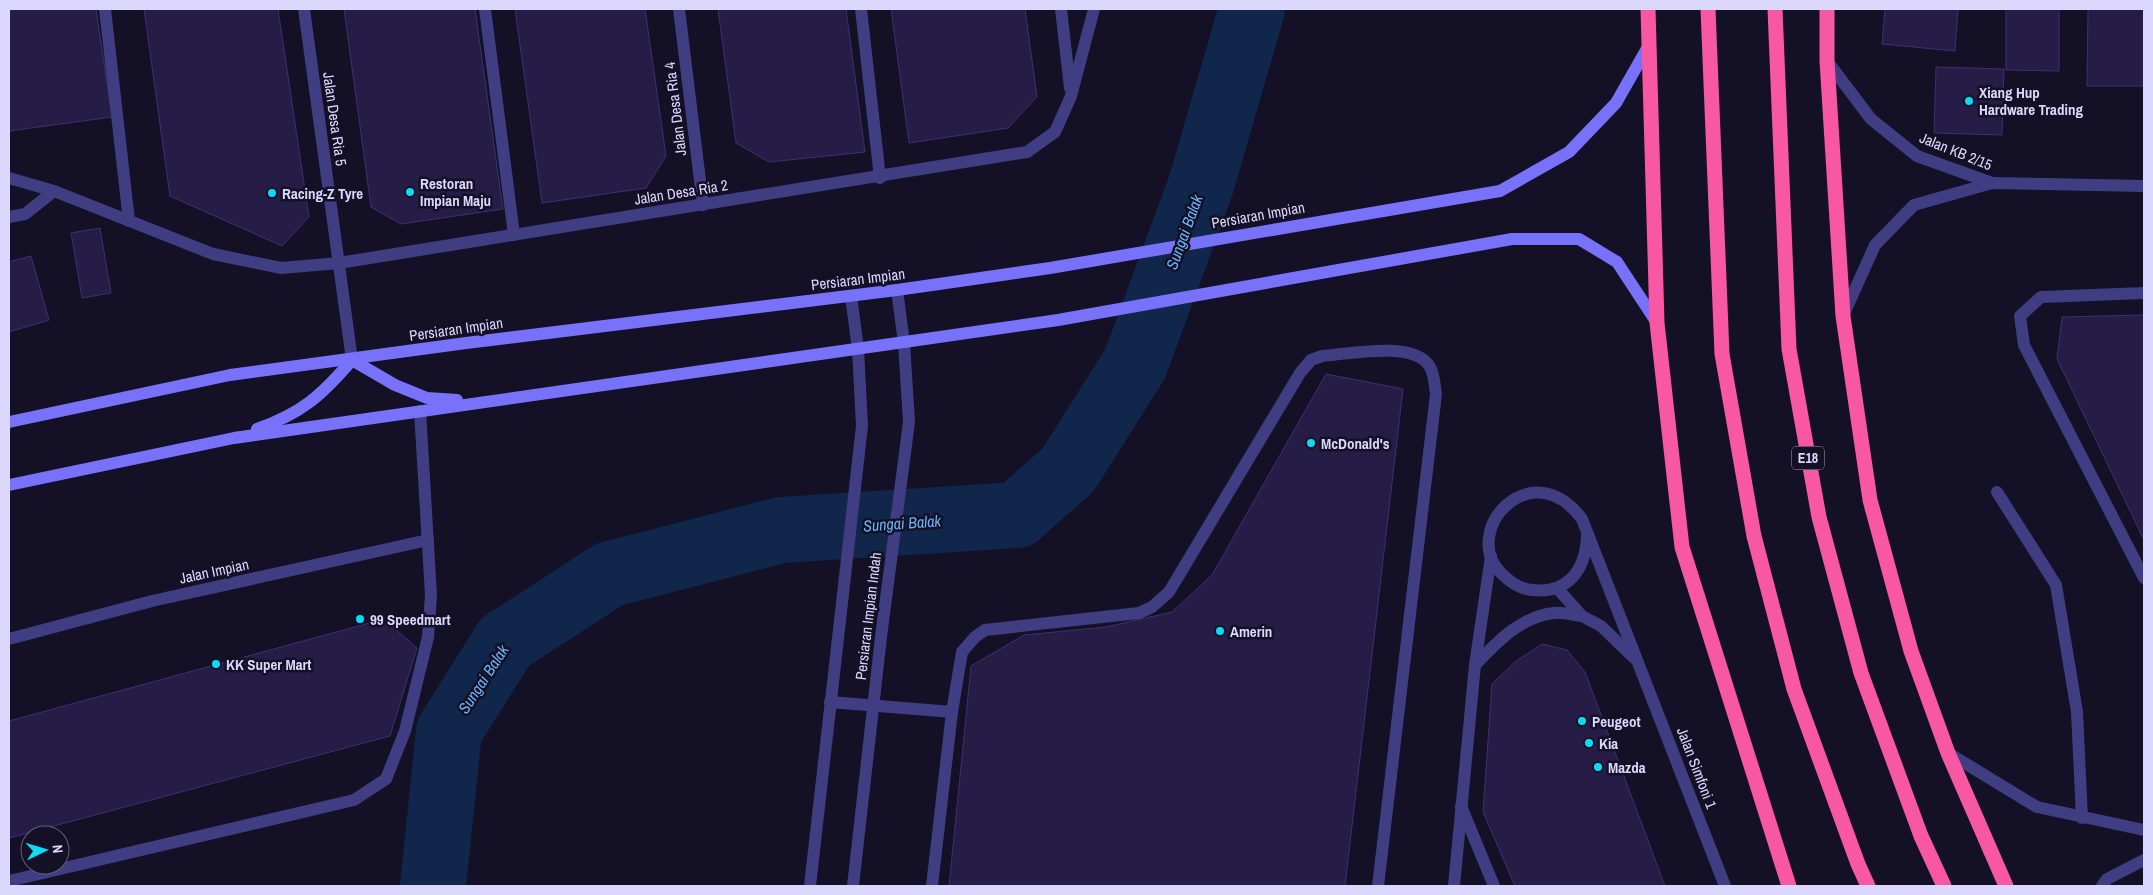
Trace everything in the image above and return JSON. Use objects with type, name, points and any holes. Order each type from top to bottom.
[{"type":"highway","points":[[1648,9],[1657,323],[1682,547],[1789,886]]},
{"type":"highway","points":[[1708,9],[1722,354],[1754,536],[1794,689],[1858,864],[1868,886]]},
{"type":"highway","name":"E18","points":[[1775,9],[1789,349],[1819,517],[1861,673],[1920,836],[1944,886]]},
{"type":"highway","points":[[1827,9],[1827,61],[1843,316],[1870,500],[1911,651],[1948,753],[2006,886]]},
{"type":"street","points":[[105,9],[129,221]]},
{"type":"street","name":"Jalan Desa Ria 5","points":[[304,9],[352,360]]},
{"type":"street","points":[[485,9],[514,235]]},
{"type":"street","name":"Jalan Desa Ria 4","points":[[679,9],[703,205]]},
{"type":"street","points":[[861,9],[880,178]]},
{"type":"street","points":[[1061,9],[1071,96]]},
{"type":"street","points":[[1071,96],[1094,9]]},
{"type":"street","name":"Persiaran Impian","points":[[9,422],[230,375],[352,360],[466,343],[897,290],[1050,268],[1500,191],[1569,152],[1616,103],[1649,45]]},
{"type":"street","name":"Jalan KB 2/15","points":[[1827,61],[1871,119],[1917,156],[1992,184]]},
{"type":"street","name":"Jalan Desa Ria 2","points":[[9,178],[54,191],[213,254],[281,268],[339,263],[880,178],[1027,152],[1055,132],[1071,96]]},
{"type":"street","name":"Jalan KB 2/15","points":[[1843,316],[1875,245],[1914,205],[1992,184],[2144,186]]},
{"type":"street","points":[[9,217],[25,214],[54,191]]},
{"type":"street","points":[[9,485],[234,438],[1058,320],[1512,239],[1578,239],[1617,262],[1657,323]]},
{"type":"street","name":"Persiaran Impian Indah","points":[[853,886],[881,637],[909,422],[904,343],[897,290]]},
{"type":"street","points":[[2144,293],[2041,297],[2020,316],[2024,345],[2144,578]]},
{"type":"street","name":"Persiaran Impian Indah","points":[[810,886],[862,426],[858,349],[851,296]]},
{"type":"street","points":[[932,886],[952,712],[962,652],[975,637],[986,630],[1139,613],[1152,607],[1169,592],[1300,373],[1311,360],[1322,356],[1399,351],[1419,355],[1431,367],[1436,394],[1378,886]]},
{"type":"street","points":[[234,438],[288,418],[314,401],[352,360],[395,385],[427,398],[480,402]]},
{"type":"street","points":[[9,881],[354,800],[386,779],[405,731],[428,637],[431,595],[420,411]]},
{"type":"street","points":[[1454,886],[1460,804],[1475,665],[1491,556],[1489,540],[1492,524],[1501,510],[1513,500],[1527,493],[1544,492],[1560,497],[1572,506],[1582,519],[1587,535],[1587,551],[1582,567],[1571,579],[1557,588],[1542,591],[1525,589],[1504,576],[1491,556]]},
{"type":"street","points":[[1997,492],[2056,585],[2077,712],[2082,818]]},
{"type":"street","name":"Jalan Simfoni 1","points":[[1587,535],[1725,886]]},
{"type":"street","name":"Jalan Impian","points":[[9,639],[152,601],[428,540]]},
{"type":"street","points":[[1557,588],[1582,616],[1601,626],[1638,661]]},
{"type":"street","points":[[1475,665],[1504,636],[1530,620],[1554,613],[1582,616]]},
{"type":"street","points":[[830,702],[952,712]]},
{"type":"street","points":[[1948,753],[2037,807],[2144,830]]},
{"type":"street","points":[[1460,804],[1494,886]]},
{"type":"street","points":[[2102,886],[2107,879],[2144,860]]},
{"type":"building","points":[[9,9],[96,9],[112,117],[9,131]]},
{"type":"building","points":[[144,9],[278,9],[309,217],[282,246],[170,196]]},
{"type":"building","points":[[344,9],[475,9],[503,209],[401,224],[371,207]]},
{"type":"building","points":[[515,9],[645,9],[666,156],[646,188],[542,203]]},
{"type":"building","points":[[718,9],[846,9],[865,152],[769,162],[736,143]]},
{"type":"building","points":[[891,9],[1025,9],[1037,97],[1008,128],[909,143]]},
{"type":"building","points":[[1885,9],[1958,9],[1955,51],[1882,44]]},
{"type":"building","points":[[2006,9],[2059,9],[2059,71],[2006,70]]},
{"type":"building","points":[[2088,9],[2144,9],[2144,86],[2087,86]]},
{"type":"building","name":"Xiang Hup Hardware Trading","points":[[1936,67],[2004,69],[2002,135],[1934,133]]},
{"type":"building","points":[[100,228],[111,293],[82,298],[71,233]]},
{"type":"building","points":[[31,256],[49,320],[9,332],[9,262]]},
{"type":"building","points":[[2144,315],[2144,540],[2057,359],[2062,317]]},
{"type":"building","name":"Amerin","points":[[1326,374],[1403,389],[1345,886],[949,886],[971,666],[1024,635],[1106,627],[1172,612],[1212,575]]},
{"type":"building","points":[[384,619],[417,648],[390,736],[58,825],[20,825],[20,835],[9,838],[9,721]]},
{"type":"building","points":[[1542,644],[1567,650],[1585,672],[1665,886],[1515,886],[1483,812],[1492,684],[1515,662]]},
{"type":"waterway","name":"Sungai Balak","points":[[433,886],[449,731],[505,642],[610,574],[782,530],[1017,515],[1068,470],[1135,364],[1201,185],[1252,9]]},
{"type":"place","name":"Xiang Hup Hardware Trading","points":[[1969,101]]},
{"type":"place","name":"Restoran Impian Maju","points":[[410,192]]},
{"type":"place","name":"Racing-Z Tyre","points":[[272,193]]},
{"type":"place","name":"McDonald's","points":[[1311,443]]},
{"type":"place","name":"99 Speedmart","points":[[360,619]]},
{"type":"place","name":"Amerin","points":[[1220,631]]},
{"type":"place","name":"KK Super Mart","points":[[216,664]]},
{"type":"place","name":"Peugeot","points":[[1582,721]]},
{"type":"place","name":"Kia","points":[[1589,743]]},
{"type":"place","name":"Mazda","points":[[1598,767]]}]
